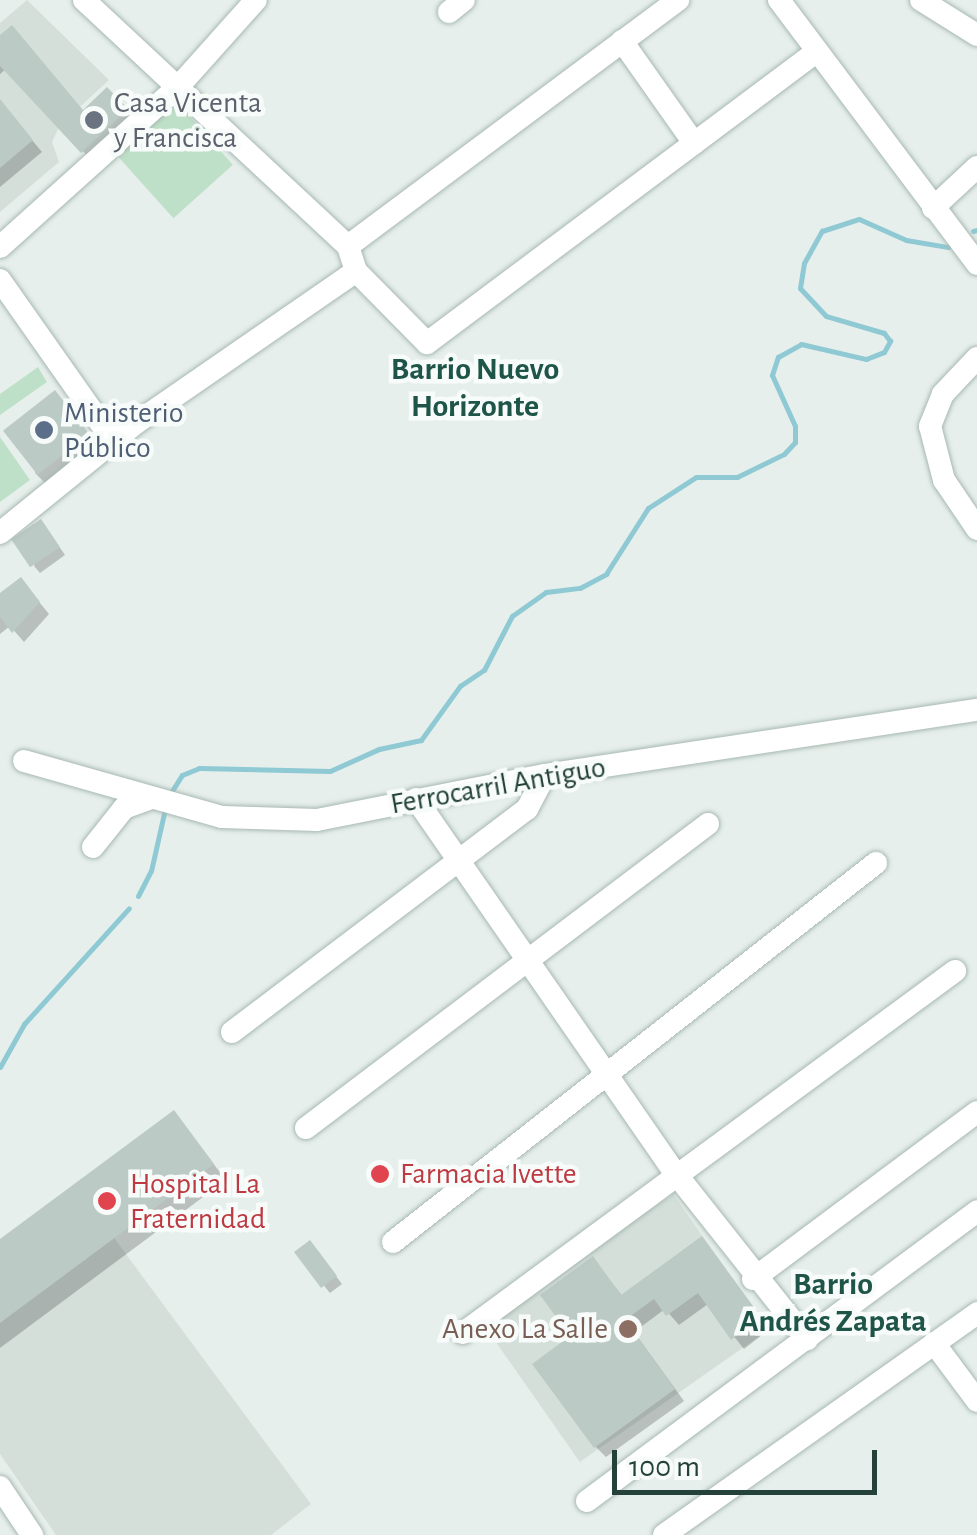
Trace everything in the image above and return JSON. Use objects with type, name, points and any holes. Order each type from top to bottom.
[{"type":"street","points":[[84,0],[348,246],[356,271],[427,343],[818,51]]},
{"type":"street","points":[[0,246],[180,86],[256,0]]},
{"type":"street","points":[[779,0],[977,264]]},
{"type":"street","points":[[921,0],[977,35]]},
{"type":"street","points":[[348,246],[674,1]]},
{"type":"street","points":[[622,41],[694,143]]},
{"type":"street","points":[[932,208],[977,166]]},
{"type":"street","points":[[0,533],[112,441],[356,271]]},
{"type":"street","points":[[0,280],[112,441]]},
{"type":"street","points":[[977,358],[943,394],[930,426],[944,480],[977,529]]},
{"type":"street","name":"Ferrocarril Antiguo","points":[[24,761],[222,817],[317,820],[545,775],[977,710]]},
{"type":"street","points":[[232,1032],[527,810],[545,775]]},
{"type":"street","points":[[93,847],[124,808],[152,798]]},
{"type":"street","points":[[416,799],[457,865],[676,1174],[753,1278],[806,1338]]},
{"type":"street","points":[[306,1128],[522,958],[708,824]]},
{"type":"street","points":[[393,1242],[608,1078],[876,863]]},
{"type":"street","points":[[463,1332],[955,972]]},
{"type":"street","points":[[753,1278],[977,1112]]},
{"type":"street","points":[[587,1502],[977,1211]]},
{"type":"street","points":[[664,1535],[977,1313]]},
{"type":"street","points":[[934,1343],[977,1400]]},
{"type":"street","points":[[0,1486],[32,1535]]},
{"type":"shaded area","name":"Casa Vicenta y Francisca","points":[[27,0],[109,80],[60,125],[52,142],[59,162],[0,212],[0,23]]},
{"type":"shaded area","name":"Anexo La Salle","points":[[673,1194],[768,1330],[580,1462],[485,1326]]},
{"type":"shaded area","points":[[114,1238],[311,1504],[271,1535],[56,1535],[0,1454],[0,1321]]},
{"type":"green space","points":[[172,97],[233,165],[173,218],[113,151]]},
{"type":"green space","points":[[38,367],[47,382],[0,415],[0,394]]},
{"type":"green space","points":[[0,437],[30,480],[0,502]]},
{"type":"building","points":[[12,25],[83,110],[107,87],[128,109],[81,153],[0,66],[0,35]]},
{"type":"building","points":[[0,99],[33,140],[0,168]]},
{"type":"building","name":"Ministerio Público","points":[[55,390],[89,434],[37,475],[3,431]]},
{"type":"building","points":[[41,519],[60,547],[30,567],[11,539]]},
{"type":"building","points":[[21,577],[40,602],[12,633],[0,617],[0,593]]},
{"type":"building","name":"Hospital La Fraternidad","points":[[174,1110],[214,1164],[0,1323],[0,1239]]},
{"type":"building","name":"Farmacia Ivette","points":[[383,1161],[393,1175],[378,1186],[368,1172]]},
{"type":"building","name":"Anexo La Salle","points":[[702,1236],[761,1317],[731,1340],[698,1293],[666,1316],[654,1299],[625,1320],[675,1389],[594,1448],[532,1364],[570,1336],[540,1295],[593,1256],[621,1295]]},
{"type":"building","points":[[310,1240],[337,1276],[321,1288],[294,1252]]},
{"type":"waterway","points":[[170,794],[182,775],[199,768],[330,771],[379,749],[421,740],[460,686],[484,670],[512,616],[546,592],[580,588],[606,574],[648,508],[696,477],[737,477],[784,454],[795,442],[795,426],[772,375],[778,357],[801,344],[866,359],[884,352],[890,341],[884,333],[826,316],[800,288],[804,263],[822,231],[859,219],[906,240],[948,247]]},
{"type":"waterway","points":[[973,231],[977,230]]},
{"type":"waterway","points":[[138,896],[151,871],[165,809]]},
{"type":"waterway","points":[[0,1067],[24,1024],[129,908]]},
{"type":"place","name":"Casa Vicenta y Francisca","points":[[94,120]]},
{"type":"place","name":"Ministerio Público","points":[[44,430]]},
{"type":"place","name":"Farmacia Ivette","points":[[380,1174]]},
{"type":"place","name":"Hospital La Fraternidad","points":[[107,1201]]},
{"type":"place","name":"Anexo La Salle","points":[[628,1329]]},
{"type":"district","name":"Barrio Nuevo Horizonte","points":[[475,388]]},
{"type":"district","name":"Barrio Andrés Zapata","points":[[833,1304]]}]
